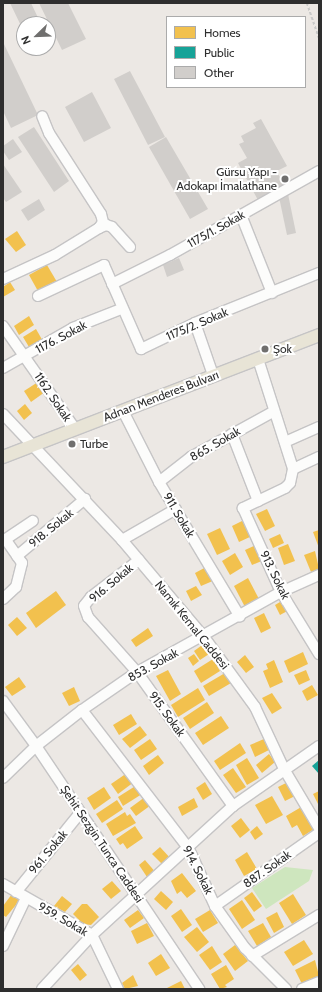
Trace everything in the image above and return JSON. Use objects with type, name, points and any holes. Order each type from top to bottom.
[{"type":"main road","name":"Adnan Menderes Bulvarı","points":[[3,457],[319,335]]},
{"type":"street","points":[[42,116],[49,133],[101,214],[103,222],[99,228]]},
{"type":"street","name":"1175/1. Sokak","points":[[112,284],[241,215],[319,171]]},
{"type":"street","points":[[241,215],[272,294]]},
{"type":"street","points":[[3,279],[55,254],[106,225],[112,227],[130,247]]},
{"type":"street","name":"1175/2. Sokak","points":[[38,296],[99,266],[104,265],[122,309],[141,349],[195,323],[272,294],[319,273]]},
{"type":"street","name":"1176. Sokak","points":[[3,368],[73,328],[122,309]]},
{"type":"street","points":[[195,323],[213,375]]},
{"type":"street","name":"1162. Sokak","points":[[3,326],[75,429]]},
{"type":"street","points":[[258,359],[273,412],[285,442],[293,469],[319,456]]},
{"type":"street","name":"911. Sokak","points":[[123,411],[160,482],[240,616]]},
{"type":"street","name":"865. Sokak","points":[[160,482],[191,457],[273,412]]},
{"type":"street","name":"Namık Kemal Caddesi","points":[[3,414],[122,540],[204,637],[255,707],[284,769],[319,828]]},
{"type":"street","points":[[285,442],[319,427]]},
{"type":"street","points":[[232,434],[258,501]]},
{"type":"street","name":"913. Sokak","points":[[293,469],[290,483],[285,488],[243,508],[281,592],[319,654]]},
{"type":"street","name":"918. Sokak","points":[[17,556],[85,500]]},
{"type":"street","points":[[122,540],[176,509]]},
{"type":"street","name":"918. Sokak","points":[[3,599],[16,587],[22,563],[4,540],[33,521]]},
{"type":"street","name":"916. Sokak","points":[[84,606],[91,597],[139,560]]},
{"type":"street","name":"853. Sokak","points":[[3,778],[36,746],[82,710],[137,672],[204,637],[281,592],[319,575]]},
{"type":"street","name":"915. Sokak","points":[[84,606],[88,617],[137,672],[233,806]]},
{"type":"street","name":"Şehit Sezgin Tunca Caddesi","points":[[3,701],[36,746],[199,989]]},
{"type":"street","name":"914. Sokak","points":[[82,710],[189,849],[216,906],[252,956],[286,989]]},
{"type":"street","points":[[42,989],[92,935],[136,893],[189,849],[233,806],[319,746]]},
{"type":"street","name":"961. Sokak","points":[[16,892],[80,813]]},
{"type":"street","name":"887. Sokak","points":[[216,906],[319,833]]},
{"type":"street","name":"959. Sokak","points":[[3,884],[92,935],[118,989]]},
{"type":"street","points":[[3,946],[26,898]]},
{"type":"street","points":[[252,956],[319,915]]},
{"type":"street","points":[[302,989],[319,982]]},
{"type":"path","points":[[307,3],[319,38]]},
{"type":"green space","points":[[285,867],[313,870],[309,881],[266,909],[252,888]]},
{"type":"building: Homes","points":[[17,231],[26,245],[16,252],[5,239]]},
{"type":"building: Homes","points":[[47,265],[57,282],[39,293],[29,275]]},
{"type":"building: Homes","points":[[10,282],[15,290],[3,297],[3,287]]},
{"type":"building: Homes","points":[[29,316],[34,325],[19,335],[14,326]]},
{"type":"building: Homes","points":[[36,329],[44,343],[29,347],[23,337]]},
{"type":"building: Homes","points":[[38,382],[45,392],[31,402],[24,391]]},
{"type":"building: Homes","points":[[25,404],[32,413],[24,420],[17,411]]},
{"type":"building: Homes","points":[[267,509],[275,526],[265,531],[256,514]]},
{"type":"building: Homes","points":[[244,520],[252,536],[239,542],[232,526]]},
{"type":"building: Homes","points":[[220,528],[230,549],[217,555],[207,534]]},
{"type":"building: Homes","points":[[319,530],[319,548],[313,532]]},
{"type":"building: Homes","points":[[280,534],[284,543],[273,548],[269,539]]},
{"type":"building: Homes","points":[[258,544],[264,560],[252,565],[245,550]]},
{"type":"building: Homes","points":[[288,544],[295,561],[284,565],[278,548]]},
{"type":"building: Homes","points":[[315,551],[319,569],[311,572],[304,555]]},
{"type":"building: Homes","points":[[235,553],[243,567],[230,575],[222,561]]},
{"type":"building: Homes","points":[[208,566],[215,580],[201,586],[195,573]]},
{"type":"building: Homes","points":[[248,578],[259,599],[245,607],[234,586]]},
{"type":"building: Homes","points":[[196,586],[202,595],[191,601],[186,591]]},
{"type":"building: Homes","points":[[56,591],[66,605],[36,628],[26,613]]},
{"type":"building: Homes","points":[[285,599],[291,609],[280,615],[275,605]]},
{"type":"building: Homes","points":[[264,613],[271,628],[261,633],[254,618]]},
{"type":"building: Homes","points":[[17,617],[27,628],[17,636],[8,625]]},
{"type":"building: Homes","points":[[148,628],[153,636],[136,647],[131,640]]},
{"type":"building: Homes","points":[[205,643],[212,652],[200,660],[194,651]]},
{"type":"building: Homes","points":[[303,652],[308,664],[289,673],[284,661]]},
{"type":"building: Homes","points":[[194,654],[199,661],[193,666],[188,658]]},
{"type":"building: Homes","points":[[245,655],[254,667],[246,673],[237,662]]},
{"type":"building: Homes","points":[[213,659],[220,671],[201,683],[194,671]]},
{"type":"building: Homes","points":[[274,660],[283,682],[270,688],[263,671],[268,669],[266,664]]},
{"type":"building: Homes","points":[[168,670],[181,694],[170,701],[156,676]]},
{"type":"building: Homes","points":[[306,670],[310,680],[299,685],[294,675]]},
{"type":"building: Homes","points":[[225,673],[231,683],[209,696],[203,686]]},
{"type":"building: Homes","points":[[19,677],[26,687],[12,696],[5,687]]},
{"type":"building: Homes","points":[[312,685],[318,695],[307,701],[302,691]]},
{"type":"building: Homes","points":[[74,687],[80,701],[69,706],[62,693]]},
{"type":"building: Homes","points":[[198,688],[205,700],[178,717],[171,705]]},
{"type":"building: Homes","points":[[272,693],[282,708],[272,714],[262,698]]},
{"type":"building: Homes","points":[[207,702],[214,713],[190,729],[183,718]]},
{"type":"building: Homes","points":[[131,714],[137,724],[119,735],[113,725]]},
{"type":"building: Homes","points":[[221,716],[229,728],[203,745],[195,733]]},
{"type":"building: Homes","points":[[140,726],[147,735],[130,748],[122,739]]},
{"type":"building: Homes","points":[[150,739],[157,749],[141,760],[134,750]]},
{"type":"building: Homes","points":[[264,739],[269,750],[255,757],[250,745]]},
{"type":"building: Homes","points":[[240,743],[246,753],[220,770],[214,761]]},
{"type":"building: Homes","points":[[269,754],[275,762],[262,773],[256,765]]},
{"type":"building: Homes","points":[[158,755],[164,763],[149,775],[143,766]]},
{"type":"building: Homes","points":[[247,758],[259,778],[247,785],[236,765]]},
{"type":"building: Homes","points":[[233,768],[246,787],[236,793],[223,775]]},
{"type":"building: Homes","points":[[127,773],[134,782],[118,794],[111,784]]},
{"type":"building: Homes","points":[[205,782],[212,794],[203,800],[196,788]]},
{"type":"building: Homes","points":[[288,782],[295,796],[285,801],[278,787]]},
{"type":"building: Homes","points":[[137,785],[142,794],[123,806],[118,797]]},
{"type":"building: Homes","points":[[104,787],[111,798],[94,810],[87,798]]},
{"type":"building: Homes","points":[[319,791],[319,806],[313,794]]},
{"type":"building: Homes","points":[[272,796],[283,815],[266,824],[255,805]]},
{"type":"building: Homes","points":[[145,797],[151,805],[136,816],[130,808]]},
{"type":"building: Homes","points":[[194,798],[198,807],[182,816],[178,807]]},
{"type":"building: Homes","points":[[117,800],[123,809],[102,823],[96,814]]},
{"type":"building: Homes","points":[[303,806],[316,828],[303,836],[297,825],[292,828],[286,816]]},
{"type":"building: Homes","points":[[125,812],[127,816],[130,814],[136,823],[113,836],[106,824]]},
{"type":"building: Homes","points":[[241,818],[250,830],[240,838],[231,826]]},
{"type":"building: Homes","points":[[135,826],[143,838],[127,849],[123,843],[120,845],[116,839]]},
{"type":"building: Homes","points":[[257,826],[263,834],[255,840],[250,832]]},
{"type":"building: Homes","points":[[160,847],[172,860],[165,867],[152,854]]},
{"type":"building: Homes","points":[[247,852],[257,869],[244,876],[235,860]]},
{"type":"building: Homes","points":[[145,860],[157,874],[149,880],[139,865]]},
{"type":"building: Homes","points":[[182,873],[196,891],[187,898],[181,891],[177,894],[171,881]]},
{"type":"building: Homes","points":[[112,881],[121,891],[111,899],[102,889]]},
{"type":"building: Homes","points":[[161,891],[173,902],[166,910],[154,899]]},
{"type":"building: Homes","points":[[252,892],[262,906],[254,912],[244,898]]},
{"type":"building: Homes","points":[[12,894],[20,900],[6,917],[3,915],[3,906]]},
{"type":"building: Homes","points":[[293,894],[306,915],[292,924],[279,903]]},
{"type":"building: Homes","points":[[62,896],[72,904],[65,912],[54,906]]},
{"type":"building: Homes","points":[[242,900],[255,920],[242,929],[229,909]]},
{"type":"building: Homes","points":[[82,904],[87,904],[99,917],[91,925],[83,924],[73,914]]},
{"type":"building: Homes","points":[[181,909],[192,925],[182,932],[171,916]]},
{"type":"building: Homes","points":[[138,910],[144,918],[130,928],[124,920]]},
{"type":"building: Homes","points":[[210,910],[218,923],[203,932],[195,919]]},
{"type":"building: Homes","points":[[277,912],[284,927],[274,933],[266,918]]},
{"type":"building: Homes","points":[[147,923],[154,936],[137,944],[131,931]]},
{"type":"building: Homes","points":[[263,923],[271,937],[257,946],[248,931]]},
{"type":"building: Homes","points":[[197,927],[209,942],[197,952],[184,937]]},
{"type":"building: Homes","points":[[304,940],[313,954],[293,966],[284,952]]},
{"type":"building: Homes","points":[[235,945],[248,961],[235,971],[223,954]]},
{"type":"building: Homes","points":[[212,946],[222,962],[210,970],[199,955]]},
{"type":"building: Homes","points":[[161,954],[170,968],[156,976],[148,963]]},
{"type":"building: Homes","points":[[315,960],[319,976],[302,984],[295,970]]},
{"type":"building: Homes","points":[[78,964],[87,975],[80,981],[71,970]]},
{"type":"building: Homes","points":[[226,965],[234,979],[225,985],[227,987],[220,989],[211,974]]},
{"type":"building: Homes","points":[[133,975],[138,986],[125,989],[122,983]]},
{"type":"building: Homes","points":[[181,981],[185,989],[165,989]]},
{"type":"building: Public","points":[[319,760],[319,774],[312,766]]},
{"type":"building: Other","points":[[10,3],[31,3],[37,16],[16,16]]},
{"type":"building: Other","points":[[39,3],[68,3],[86,39],[62,50],[56,38],[56,16],[45,16]]},
{"type":"building: Other","points":[[3,42],[38,115],[11,128],[3,111]]},
{"type":"building: Other","points":[[130,71],[165,137],[148,145],[114,79]]},
{"type":"building: Other","points":[[92,92],[111,128],[84,142],[65,107]]},
{"type":"building: Other","points":[[261,119],[287,166],[277,171],[282,182],[287,179],[291,185],[259,202],[238,163],[247,158],[239,144],[244,142],[241,136],[256,128],[253,123]]},
{"type":"building: Other","points":[[34,127],[69,181],[54,192],[18,137]]},
{"type":"building: Other","points":[[166,137],[208,209],[190,219],[149,147]]},
{"type":"building: Other","points":[[13,139],[22,152],[9,160],[3,151],[3,146]]},
{"type":"building: Other","points":[[3,164],[22,192],[6,202],[3,198]]},
{"type":"building: Other","points":[[288,194],[296,233],[287,235],[279,197]]},
{"type":"building: Other","points":[[39,199],[45,210],[28,221],[21,210]]},
{"type":"building: Other","points":[[179,258],[184,270],[167,277],[163,265]]},
{"type":"place","name":"Gürsu Yapı - Adokapı İmalathane","points":[[285,179]]},
{"type":"place","name":"Şok","points":[[265,349]]},
{"type":"place","name":"Turbe","points":[[72,444]]}]
